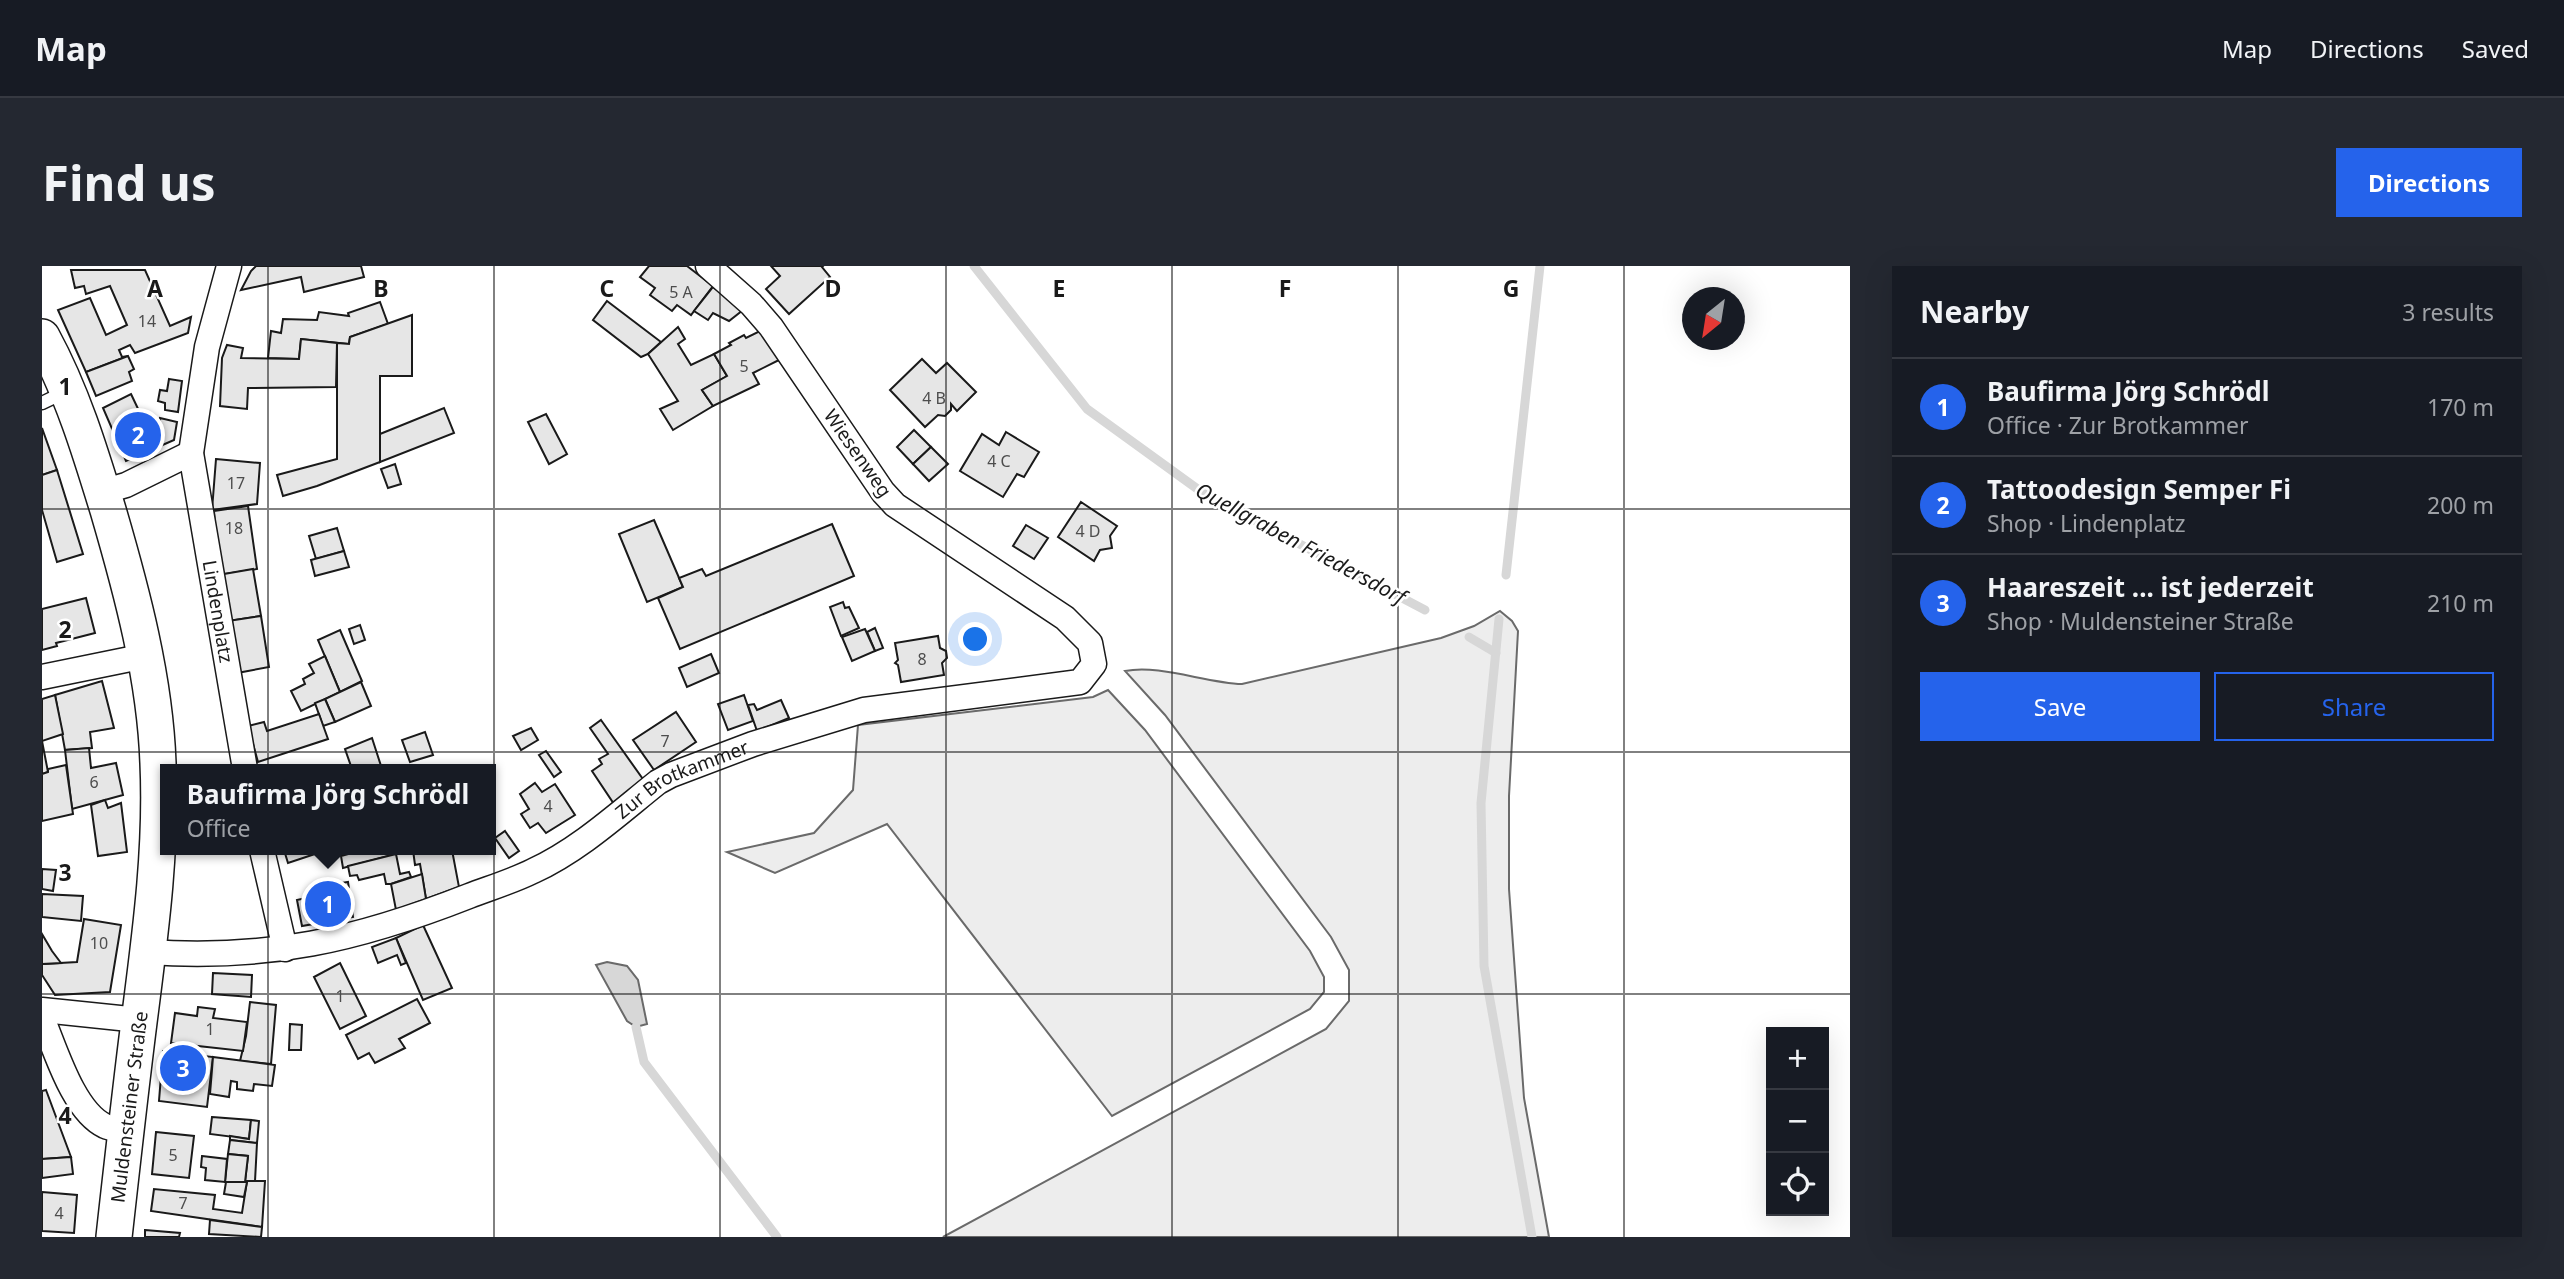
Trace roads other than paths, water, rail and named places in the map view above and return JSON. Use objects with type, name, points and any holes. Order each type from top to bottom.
[{"type":"main road","points":[[42,337],[55,397],[102,492],[131,596],[145,656],[160,775]]},
{"type":"main road","points":[[147,965],[160,822]]},
{"type":"main road","name":"Muldensteiner Straße","points":[[114,1237],[147,965]]},
{"type":"street","name":"Lindenplatz","points":[[229,266],[208,347],[191,453],[245,764]]},
{"type":"street","name":"Wiesenweg","points":[[708,266],[751,304],[771,327],[883,492],[895,505],[1065,618],[1090,643],[1094,663]]},
{"type":"street","points":[[102,492],[126,485],[191,453]]},
{"type":"street","points":[[42,677],[145,656]]},
{"type":"street","name":"Zur Brotkammer","points":[[285,949],[345,938],[415,917],[535,871],[585,839],[658,782],[753,744],[864,710],[1080,682],[1094,663]]},
{"type":"street","points":[[147,965],[285,949],[263,855]]},
{"type":"street","points":[[42,1010],[139,1020]]},
{"type":"street","points":[[42,1018],[75,1094],[83,1106],[90,1115],[107,1127],[126,1130]]},
{"type":"waterway","name":"Quellgraben Friedersdorf","points":[[974,266],[1087,409],[1203,493],[1425,610]]},
{"type":"waterway","points":[[1506,575],[1540,266]]},
{"type":"waterway","points":[[1499,619],[1481,803],[1484,966],[1532,1237]]},
{"type":"waterway","name":"Quellgraben Friedersdorf","points":[[1469,637],[1496,653]]},
{"type":"waterway","points":[[636,1027],[644,1062],[777,1237]]},
{"type":"place","name":"Tattoodesign Semper Fi","points":[[138,435]]},
{"type":"place","name":"Baufirma Jörg Schrödl","points":[[328,904]]},
{"type":"place","name":"Haareszeit ... ist jederzeit","points":[[183,1068]]}]
